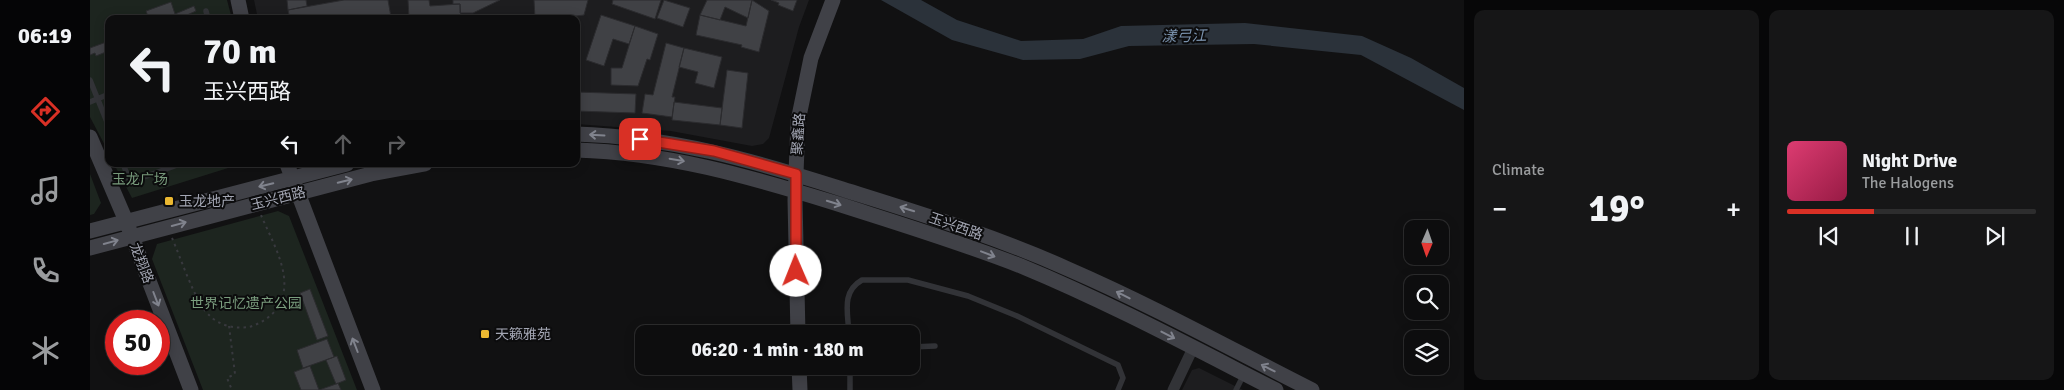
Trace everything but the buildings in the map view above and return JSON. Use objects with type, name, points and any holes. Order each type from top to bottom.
[{"type":"main road","points":[[238,0],[241,15]]},
{"type":"main road","name":"聚鑫路","points":[[788,325],[791,172],[788,120],[802,56],[822,0]]},
{"type":"main road","name":"聚鑫路","points":[[791,172],[803,91],[811,58],[833,0]]},
{"type":"main road","name":"玉兴西路","points":[[580,134],[625,137],[685,145],[743,158],[941,220],[1067,268],[1312,390]]},
{"type":"main road","name":"龙翔路","points":[[90,137],[132,236],[191,390]]},
{"type":"main road","name":"玉兴西路","points":[[580,150],[624,153],[682,161],[739,174],[936,235],[1020,266],[1101,301],[1276,390]]},
{"type":"main road","name":"玉兴西路","points":[[90,231],[289,171],[322,167]]},
{"type":"main road","name":"玉兴西路","points":[[90,248],[371,174],[409,167]]},
{"type":"main road","points":[[289,171],[373,390]]},
{"type":"main road","name":"聚鑫路","points":[[791,189],[798,325]]},
{"type":"main road","points":[[789,375],[790,390]]},
{"type":"main road","points":[[799,375],[800,390]]},
{"type":"street","points":[[1173,390],[1194,348]]},
{"type":"lane","points":[[206,11],[207,15]]},
{"type":"lane","points":[[90,80],[105,118]]},
{"type":"lane","points":[[90,102],[105,96]]},
{"type":"lane","points":[[124,167],[129,179],[134,181],[172,167]]},
{"type":"lane","points":[[849,325],[848,293],[855,284],[862,280],[908,280],[942,288],[993,305],[1118,364],[1122,378],[1118,390]]},
{"type":"lane","points":[[920,347],[935,346]]},
{"type":"lane","points":[[1236,390],[1244,374]]},
{"type":"lane","points":[[850,375],[850,390]]},
{"type":"path","points":[[167,227],[202,306],[215,320],[229,326],[246,327],[261,323],[273,313],[284,294],[284,273],[257,204]]},
{"type":"path","points":[[229,326],[234,374],[227,378],[232,390]]},
{"type":"shaded area","points":[[254,0],[809,0],[799,27],[769,138],[763,144],[752,146],[671,131],[580,124],[580,15],[257,15]]},
{"type":"shaded area","points":[[1199,368],[1243,390],[1182,390],[1192,370]]},
{"type":"green space","name":"玉龙广场","points":[[90,0],[227,0],[231,15],[105,15],[105,145],[90,117]]},
{"type":"green space","name":"玉龙广场","points":[[116,167],[231,167],[132,198]]},
{"type":"green space","points":[[90,174],[101,203],[94,214],[90,215]]},
{"type":"green space","name":"世界记忆遗产公园","points":[[278,211],[289,216],[357,390],[203,390],[152,259],[157,244]]},
{"type":"water","name":"漾弓江","points":[[881,0],[921,0],[957,20],[1021,41],[1083,39],[1121,26],[1245,23],[1362,36],[1411,58],[1464,88],[1464,110],[1361,55],[1254,44],[1129,46],[1080,59],[1023,60],[952,40]]},
{"type":"place","name":"玉龙地产","points":[[169,201]]},
{"type":"place","name":"天籁雅苑","points":[[485,334]]},
{"type":"route","points":[[640,139],[714,151],[796,174],[796,271]]}]
